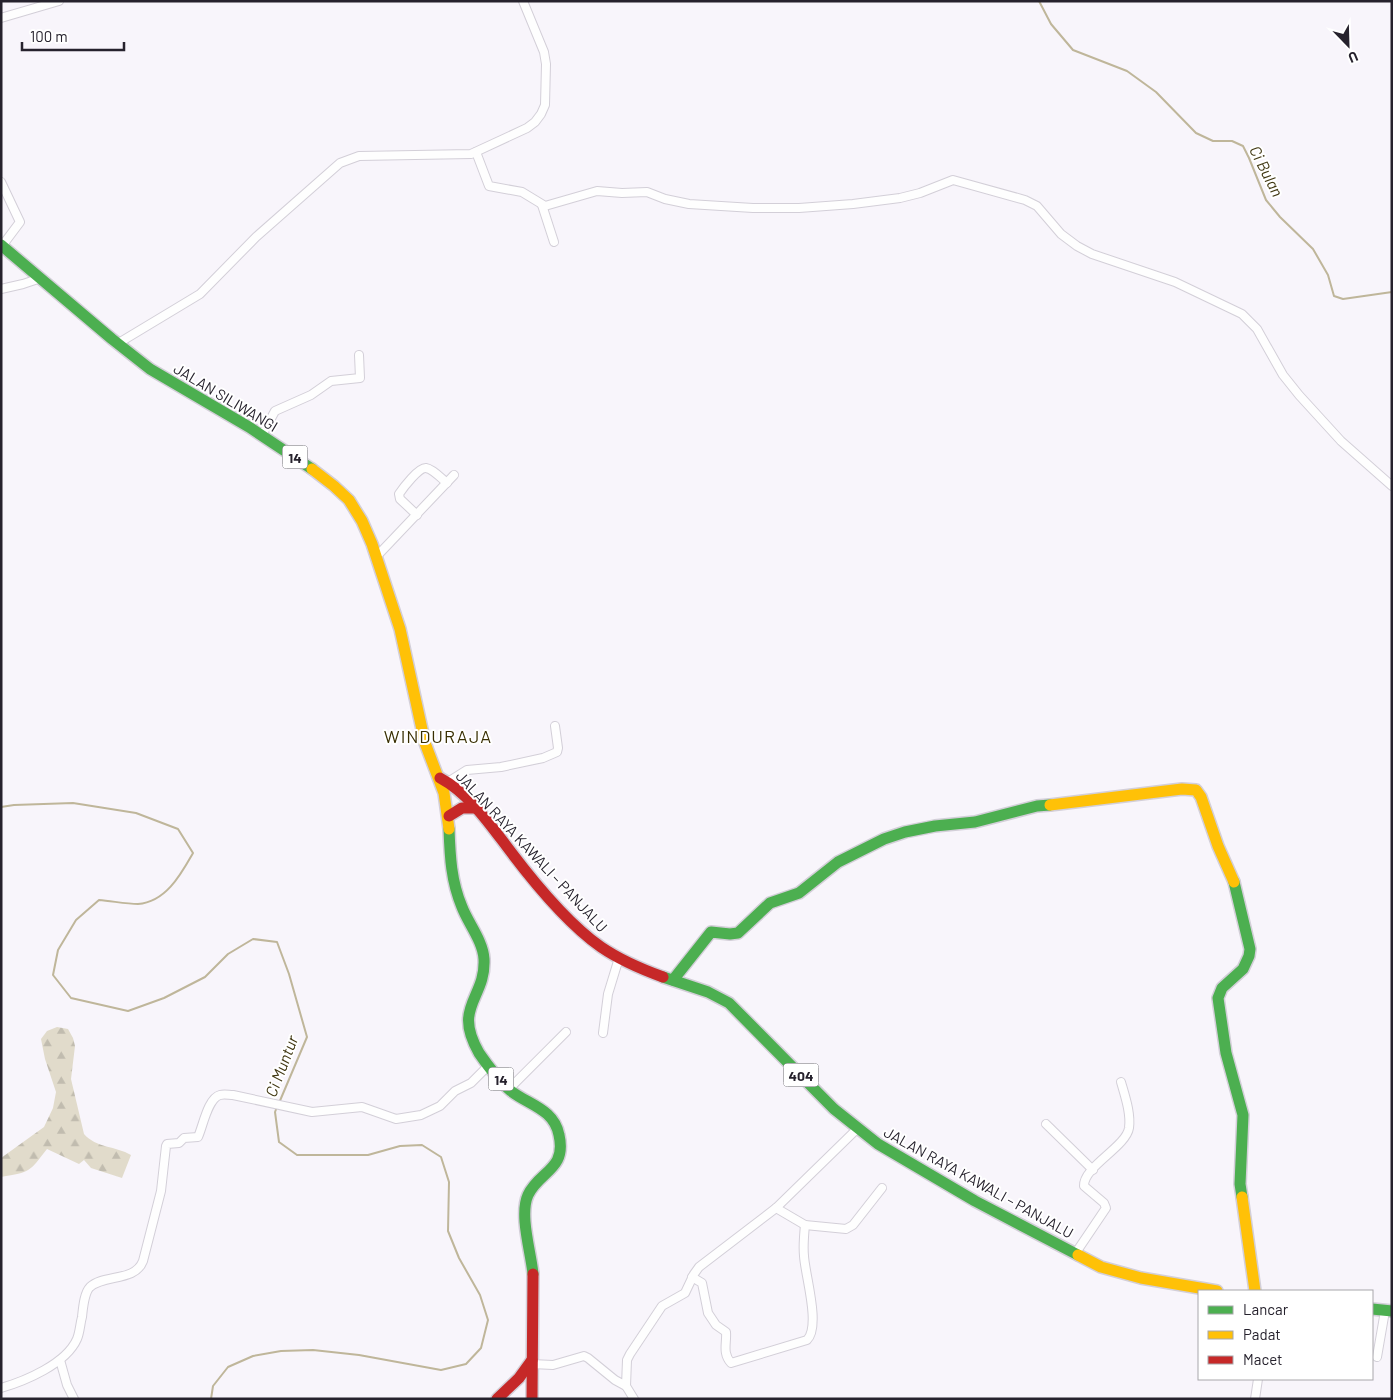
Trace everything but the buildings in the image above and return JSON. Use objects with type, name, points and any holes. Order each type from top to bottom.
[{"type":"main road","name":"JALAN SILIWANGI","points":[[2,245],[117,344],[150,369],[262,435],[332,484],[347,497],[361,519],[376,556],[402,632],[425,745],[444,780]]},
{"type":"main road","name":"JALAN RAYA KAWALI – PANJALU","points":[[444,780],[474,808],[523,868],[592,939],[619,958],[673,980],[717,995],[729,1002],[834,1109],[878,1144],[975,1200],[1101,1267],[1141,1278],[1211,1290]]},
{"type":"main road","name":"14","points":[[444,780],[449,816],[450,865],[458,898],[480,944],[485,961],[482,978],[467,1014],[473,1042],[488,1065],[509,1089],[549,1113],[556,1123],[561,1138],[559,1158],[555,1166],[534,1186],[526,1201],[525,1212],[532,1261],[532,1399]]},
{"type":"main road","points":[[673,980],[711,932],[738,933],[770,903],[802,892],[816,878],[838,862],[889,837],[922,828],[981,821],[1036,806],[1083,802],[1189,788],[1196,790],[1201,797],[1218,846],[1240,898],[1250,950],[1243,969],[1222,988],[1218,998],[1226,1053],[1243,1115],[1240,1184],[1254,1290]]},
{"type":"main road","points":[[449,816],[462,808],[474,808]]},
{"type":"main road","points":[[1373,1309],[1388,1311]]},
{"type":"main road","points":[[497,1399],[519,1378],[532,1362]]},
{"type":"street","points":[[1,18],[58,1]]},
{"type":"street","points":[[117,344],[200,294],[256,237],[340,163],[359,156],[462,155],[476,152],[527,128],[535,122],[545,105],[546,58],[523,1]]},
{"type":"street","points":[[476,152],[489,186],[522,192],[542,205],[554,242]]},
{"type":"street","points":[[542,205],[550,205],[597,191],[647,192],[676,202],[689,204],[753,208],[799,208],[900,198],[920,193],[953,180],[1025,200],[1037,206],[1061,234],[1092,254],[1175,282],[1242,314],[1257,328],[1283,375],[1299,395],[1342,441],[1392,486]]},
{"type":"street","points":[[1,182],[20,222],[2,245]]},
{"type":"street","points":[[1,289],[41,278]]},
{"type":"street","points":[[262,435],[275,411],[311,395],[331,381],[360,378],[359,355]]},
{"type":"street","points":[[417,514],[399,496],[400,492],[418,472],[424,468],[429,469],[447,483]]},
{"type":"street","points":[[376,556],[454,475]]},
{"type":"street","points":[[444,780],[467,770],[501,767],[555,754],[558,748],[555,726]]},
{"type":"street","points":[[603,1033],[609,986],[619,958]]},
{"type":"street","points":[[509,1089],[566,1032]]},
{"type":"street","points":[[1,1388],[52,1366],[60,1360],[77,1338],[88,1289],[96,1284],[132,1273],[142,1265],[162,1191],[167,1145],[179,1143],[184,1138],[197,1138],[215,1097],[220,1095],[233,1096],[317,1112],[362,1107],[370,1108],[390,1118],[409,1118],[440,1106],[455,1091],[471,1083],[488,1065]]},
{"type":"street","points":[[1075,1254],[1106,1208],[1104,1203],[1084,1186],[1085,1180],[1128,1133],[1129,1114],[1121,1082]]},
{"type":"street","points":[[1046,1124],[1093,1170]]},
{"type":"street","points":[[626,1386],[627,1360],[662,1306],[685,1293],[692,1277],[700,1267],[776,1208],[858,1128]]},
{"type":"street","points":[[776,1208],[805,1225],[849,1228],[882,1188]]},
{"type":"street","points":[[692,1277],[702,1283],[710,1316],[716,1325],[726,1332],[726,1353],[731,1363],[807,1340],[812,1330],[812,1317],[810,1286],[804,1259],[805,1225]]},
{"type":"street","points":[[1377,1357],[1388,1311]]},
{"type":"street","points":[[532,1362],[553,1365],[584,1356],[615,1380],[626,1386],[634,1399]]},
{"type":"street","points":[[60,1360],[66,1385],[74,1399]]},
{"type":"street","points":[[1255,1399],[1258,1380]]},
{"type":"green space","points":[[57,1027],[68,1029],[73,1038],[75,1046],[71,1079],[84,1134],[94,1142],[131,1155],[122,1178],[91,1168],[84,1160],[79,1164],[47,1149],[28,1170],[1,1177],[1,1158],[44,1127],[53,1108],[56,1092],[45,1059],[41,1039],[47,1031]]},
{"type":"waterway","name":"Ci Bulan","points":[[1039,1],[1051,24],[1073,50],[1127,71],[1156,92],[1196,133],[1213,141],[1232,141],[1243,146],[1266,200],[1280,217],[1313,249],[1328,275],[1334,296],[1343,299],[1392,292]]},
{"type":"waterway","name":"Ci Muntur","points":[[1,807],[73,803],[136,813],[178,829],[193,853],[172,886],[157,898],[138,904],[99,900],[76,920],[58,950],[53,975],[71,998],[128,1011],[164,998],[205,977],[228,954],[253,939],[277,942],[289,974],[307,1037],[279,1103]]},
{"type":"waterway","name":"Ci Muntur","points":[[211,1399],[213,1386],[228,1367],[253,1356],[281,1351],[313,1350],[359,1355],[441,1370],[466,1364],[481,1348],[488,1320],[480,1295],[459,1258],[448,1231],[449,1182],[441,1157],[422,1145],[400,1146],[368,1155],[297,1155],[279,1142],[275,1112],[277,1107]]},
{"type":"traffic: fast","points":[[1,245],[150,369],[249,427],[312,469]]},
{"type":"traffic: fast","points":[[673,980],[711,932],[738,933],[770,903],[799,893],[838,862],[884,839],[905,832],[935,826],[975,822],[1037,806],[1050,805]]},
{"type":"traffic: fast","points":[[449,829],[455,888],[481,946],[484,959],[480,984],[469,1013],[472,1037],[479,1053],[498,1078],[511,1091],[546,1113],[552,1119],[559,1135],[560,1147],[556,1163],[533,1187],[526,1203],[526,1234],[533,1274]]},
{"type":"traffic: fast","points":[[1234,882],[1250,949],[1243,969],[1222,988],[1218,998],[1226,1053],[1243,1115],[1240,1184],[1242,1197]]},
{"type":"traffic: fast","points":[[663,977],[708,992],[729,1003],[834,1109],[878,1144],[975,1201],[1078,1255]]},
{"type":"traffic: fast","points":[[1373,1309],[1392,1311]]},
{"type":"traffic: slow","points":[[312,469],[349,500],[362,521],[372,544],[400,629],[425,743],[444,793],[449,829]]},
{"type":"traffic: slow","points":[[1050,805],[1182,789],[1196,790],[1201,797],[1218,846],[1234,882]]},
{"type":"traffic: slow","points":[[1242,1197],[1255,1290]]},
{"type":"traffic: slow","points":[[1078,1255],[1101,1267],[1141,1278],[1211,1290]]},
{"type":"traffic: jam","points":[[440,778],[461,793],[479,811],[541,890],[576,927],[601,947],[616,956],[663,977]]},
{"type":"traffic: jam","points":[[449,816],[462,808],[474,808]]},
{"type":"traffic: jam","points":[[532,1399],[533,1274]]},
{"type":"traffic: jam","points":[[497,1399],[519,1378],[532,1360]]},
{"type":"district","name":"WINDURAJA","points":[[438,736]]}]
